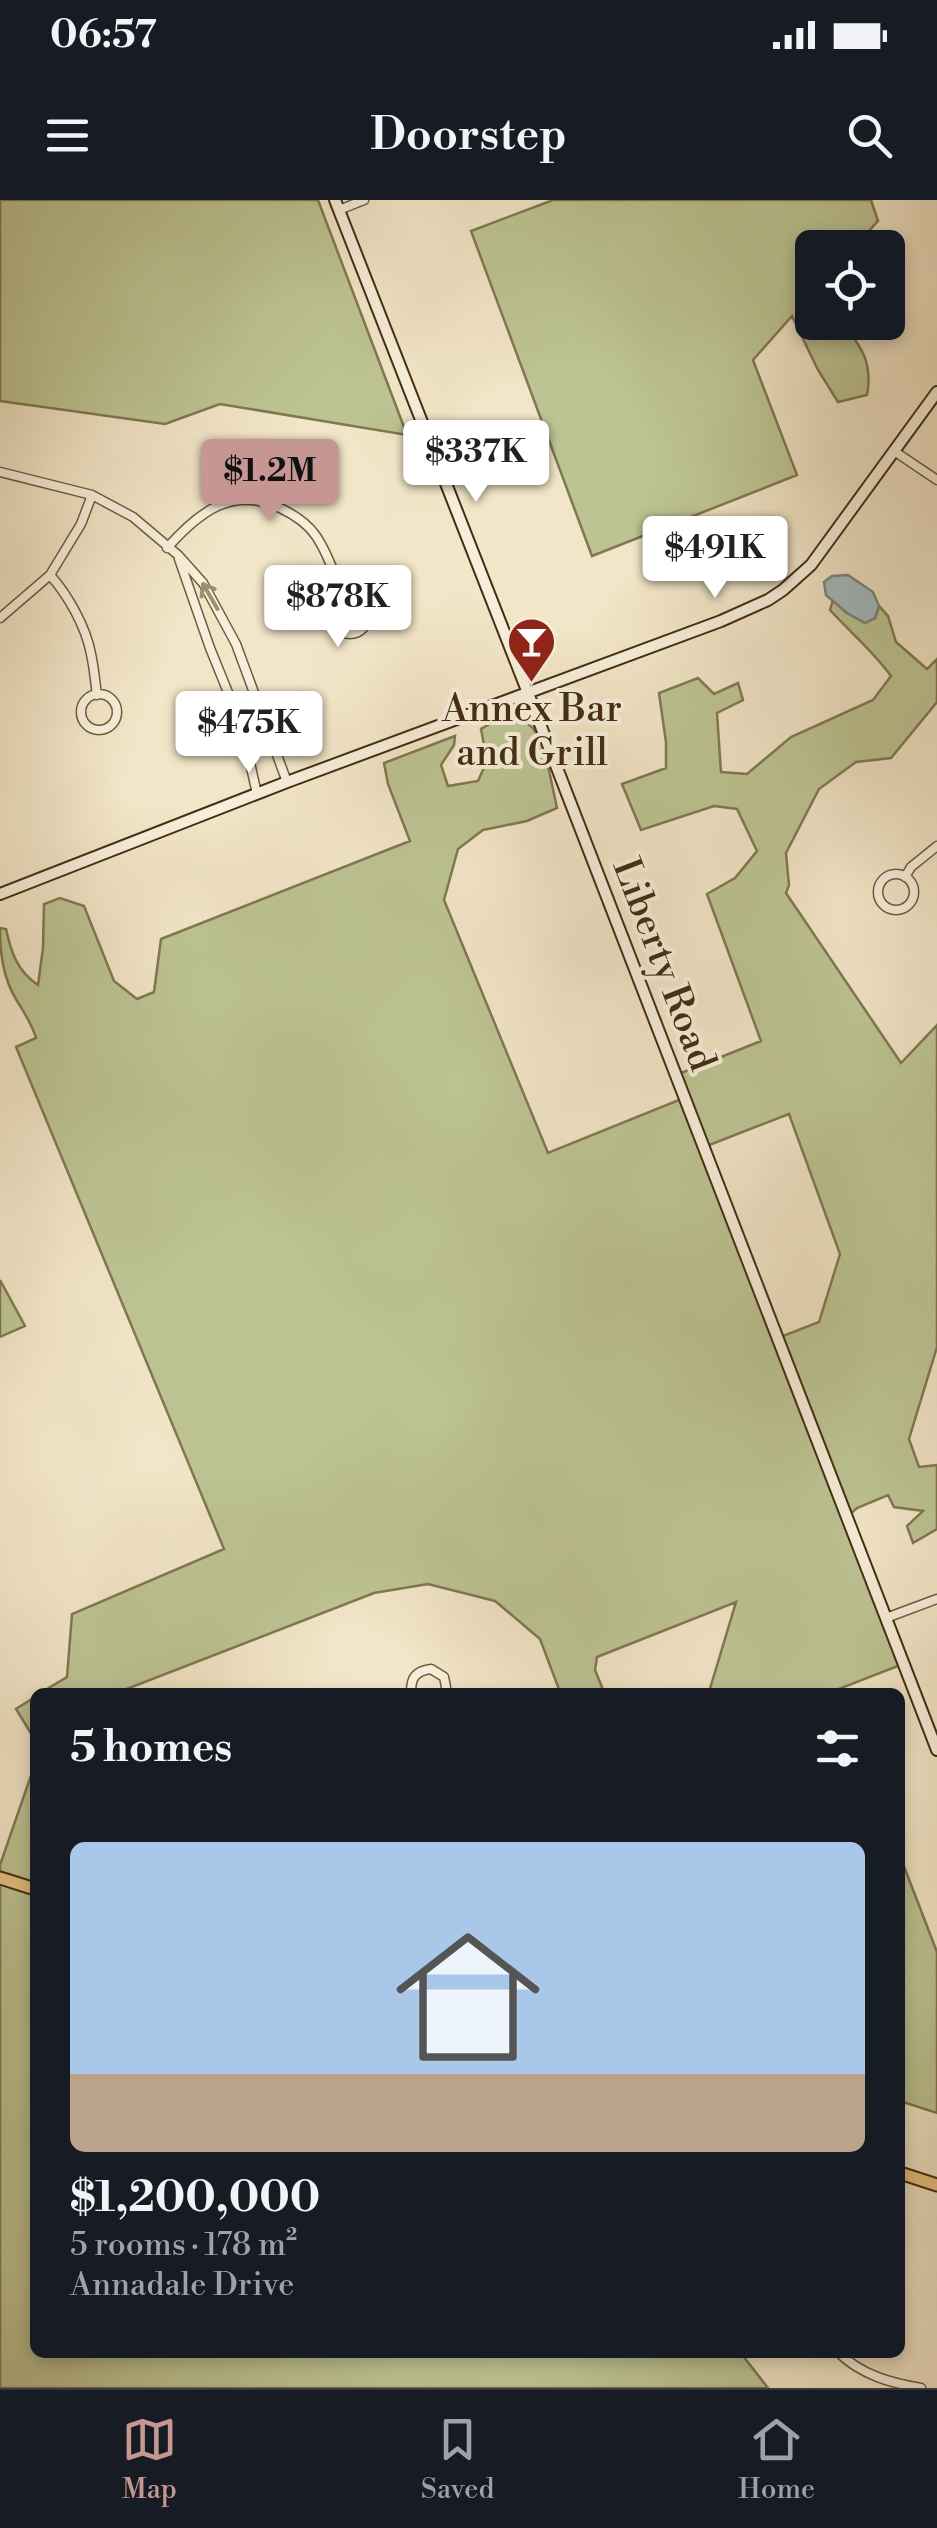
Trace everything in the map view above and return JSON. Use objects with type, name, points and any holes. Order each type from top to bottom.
[{"type":"main road","points":[[0,1878],[30,1887]]},
{"type":"main road","points":[[905,2174],[937,2184]]},
{"type":"street","points":[[337,205],[364,200]]},
{"type":"street","name":"Liberty Road","points":[[337,205],[937,1750]]},
{"type":"street","points":[[0,894],[768,600],[812,565],[937,392]]},
{"type":"street","points":[[894,452],[937,480]]},
{"type":"street","points":[[0,472],[92,494],[133,517],[178,555],[203,583],[236,644],[287,782]]},
{"type":"street","points":[[0,618],[50,576],[81,524],[92,494]]},
{"type":"street","points":[[167,548],[187,525],[213,507],[243,499],[266,502],[300,519],[315,534],[345,600]]},
{"type":"street","points":[[178,555],[242,727],[256,794]]},
{"type":"street","points":[[50,576],[62,590],[91,650],[97,694]]},
{"type":"street","points":[[345,600],[362,603],[368,613],[366,624],[358,632],[346,634],[334,623],[336,606],[345,600]]},
{"type":"street","points":[[97,694],[109,698],[116,708],[112,725],[100,730],[89,727],[81,714],[87,699],[97,694]]},
{"type":"street","points":[[238,715],[246,703],[252,702],[259,708]]},
{"type":"street","points":[[905,878],[911,867],[937,846]]},
{"type":"street","points":[[898,874],[905,878],[914,888],[912,901],[906,908],[889,909],[879,898],[882,882],[898,874]]},
{"type":"street","points":[[886,1618],[937,1598]]},
{"type":"street","points":[[411,1688],[414,1676],[431,1668],[444,1677],[445,1688]]},
{"type":"street","points":[[845,2358],[876,2377],[921,2388]]},
{"type":"green space","points":[[0,200],[318,200],[407,435],[220,404],[165,424],[0,401]]},
{"type":"green space","points":[[553,200],[871,200],[878,221],[870,230],[795,230],[795,322],[792,316],[753,360],[797,475],[592,556],[471,231]]},
{"type":"green space","points":[[804,340],[856,340],[868,374],[867,395],[838,402]]},
{"type":"green space","points":[[833,600],[847,613],[875,618],[879,606],[888,616],[896,642],[927,669],[937,659],[937,702],[891,758],[856,762],[819,789],[786,853],[786,893],[901,1063],[937,1025],[937,1347],[909,1439],[919,1467],[937,1465],[937,1529],[913,1543],[907,1526],[923,1511],[894,1507],[888,1495],[857,1508],[847,1517],[903,1664],[841,1688],[710,1688],[736,1602],[597,1657],[595,1670],[602,1688],[558,1688],[540,1639],[495,1601],[428,1584],[374,1593],[129,1688],[49,1688],[67,1677],[72,1614],[224,1549],[16,1047],[36,1038],[5,975],[0,928],[6,929],[20,967],[38,985],[44,904],[60,898],[84,906],[114,981],[137,999],[154,992],[161,939],[410,841],[384,763],[455,736],[454,745],[441,765],[448,786],[478,781],[487,761],[481,729],[512,711],[533,728],[544,747],[557,808],[527,821],[483,830],[458,849],[444,900],[548,1153],[684,1098],[676,1075],[761,1041],[707,894],[735,878],[757,851],[737,809],[714,806],[641,830],[622,784],[666,768],[659,693],[698,678],[714,694],[738,683],[743,700],[717,713],[721,772],[747,774],[791,737],[873,700],[891,676],[830,610]],"holes":[[[789,1114],[840,1254],[819,1322],[778,1338],[704,1147]]]},
{"type":"green space","points":[[0,1280],[25,1326],[0,1337]]},
{"type":"green space","points":[[30,1700],[30,1732],[16,1709]]},
{"type":"green space","points":[[30,1778],[30,2358],[745,2358],[768,2388],[0,2388],[0,1865]]},
{"type":"green space","points":[[905,1869],[937,1952],[937,2113],[905,2103]]},
{"type":"water","points":[[848,575],[873,592],[879,606],[875,618],[865,623],[826,595],[824,582],[832,576]]},
{"type":"place","name":"Annex Bar and Grill","points":[[532,684]]}]
